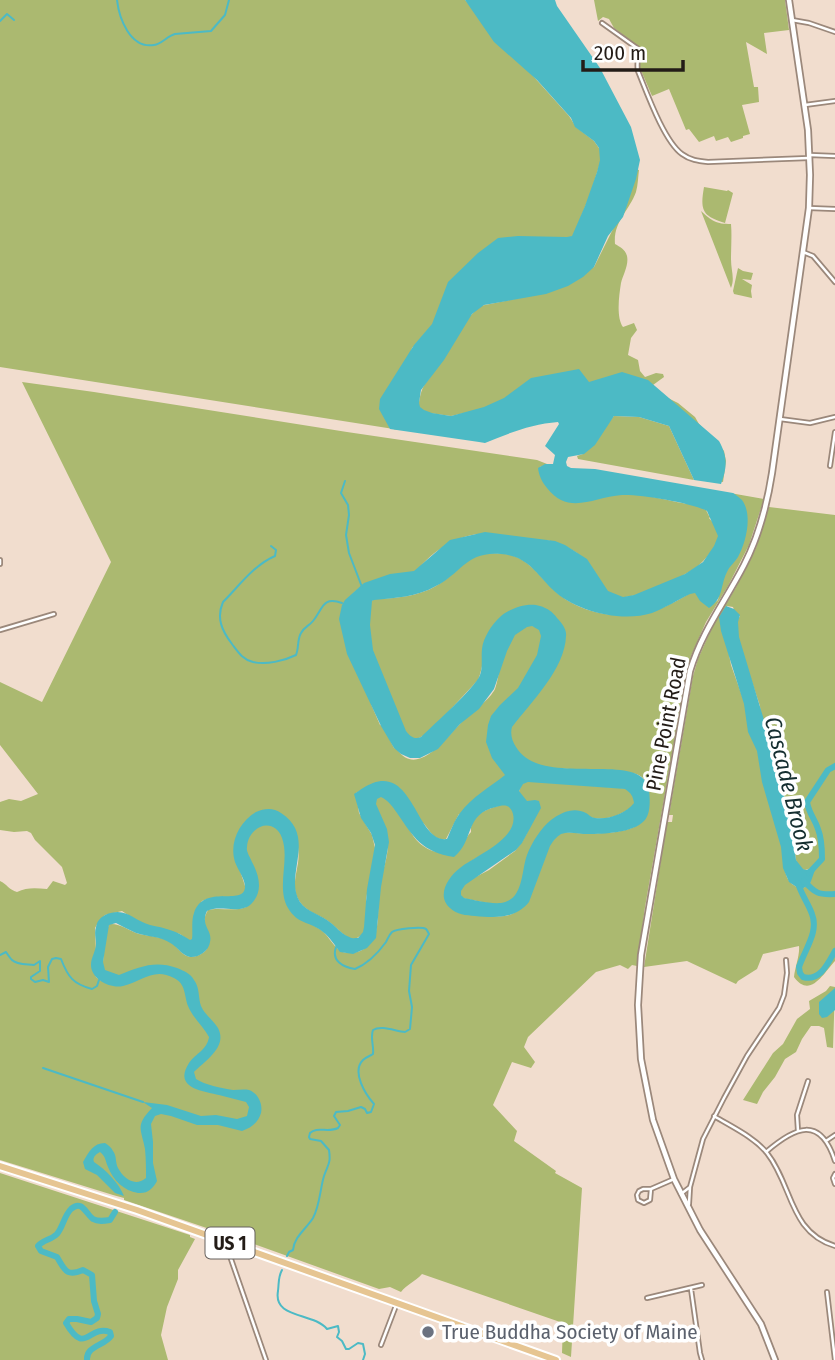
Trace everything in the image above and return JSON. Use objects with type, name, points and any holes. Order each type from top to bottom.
[{"type":"main road","name":"Pine Point Road","points":[[776,1359],[757,1316],[700,1230],[674,1179],[655,1128],[643,1072],[638,1021],[641,954],[691,671],[704,634],[748,557],[760,527],[768,496],[780,419],[808,208],[809,156],[805,105],[789,0]]},
{"type":"main road","name":"US 1","points":[[0,1166],[84,1192],[556,1360]]},
{"type":"street","points":[[792,20],[835,32]]},
{"type":"street","points":[[602,23],[637,48],[638,71],[670,141],[689,159],[720,162],[835,156]]},
{"type":"street","points":[[608,28],[611,23]]},
{"type":"street","points":[[805,105],[835,101]]},
{"type":"street","points":[[808,208],[835,209]]},
{"type":"street","points":[[803,252],[813,256],[835,282]]},
{"type":"street","points":[[780,419],[810,423],[835,416]]},
{"type":"street","points":[[830,466],[835,432]]},
{"type":"street","points":[[0,630],[54,614]]},
{"type":"street","points":[[688,1207],[700,1146],[741,1065],[779,1008],[788,968],[786,960]]},
{"type":"street","points":[[797,1130],[797,1115],[808,1081]]},
{"type":"street","points":[[805,1090],[810,1093]]},
{"type":"street","points":[[714,1116],[747,1136],[766,1152],[778,1171],[801,1222],[818,1239],[835,1246]]},
{"type":"street","points":[[766,1152],[797,1130],[811,1132],[826,1141],[835,1161]]},
{"type":"street","points":[[826,1141],[835,1135]]},
{"type":"street","points":[[835,1174],[835,1184]]},
{"type":"street","points":[[651,1189],[648,1201],[644,1203],[638,1200],[639,1191],[674,1179]]},
{"type":"street","points":[[681,1194],[690,1186]]},
{"type":"street","points":[[229,1243],[229,1253],[267,1360]]},
{"type":"street","points":[[647,1298],[691,1289],[702,1284]]},
{"type":"street","points":[[691,1289],[702,1360]]},
{"type":"street","points":[[827,1292],[835,1360]]},
{"type":"street","points":[[382,1345],[397,1303]]},
{"type":"green space","points":[[0,0],[465,0],[576,127],[594,141],[601,151],[600,163],[573,236],[436,321],[412,348],[391,427],[400,430],[0,367]]},
{"type":"green space","points":[[594,0],[785,0],[789,30],[764,33],[767,54],[746,42],[754,87],[758,87],[759,102],[742,105],[750,134],[731,142],[728,137],[716,141],[714,136],[699,142],[689,129],[686,130],[669,89],[652,96],[640,68],[639,47],[614,28],[609,19],[603,17],[598,21]]},
{"type":"green space","points":[[634,169],[639,170],[636,192],[616,229],[615,236],[615,244],[624,250],[627,259],[620,288],[619,318],[623,327],[634,323],[637,330],[631,338],[628,355],[638,360],[640,371],[645,377],[656,373],[663,374],[664,377],[653,385],[695,417],[724,451],[726,461],[723,482],[718,481],[721,451],[590,384],[513,397],[478,410],[451,416],[429,413],[418,408],[424,385],[468,318],[480,306],[539,294],[594,267],[613,229]]},
{"type":"green space","points":[[704,187],[733,193],[725,223],[711,218],[704,211]]},
{"type":"green space","points":[[701,211],[714,221],[731,224],[731,288]]},
{"type":"green space","points":[[738,268],[753,273],[751,280],[742,279],[752,285],[752,298],[734,294]]},
{"type":"green space","points":[[22,382],[537,460],[547,464],[540,467],[547,471],[545,475],[540,475],[543,479],[565,497],[579,500],[607,493],[629,493],[696,505],[706,510],[709,516],[712,515],[709,518],[719,531],[714,548],[698,566],[660,586],[627,597],[612,595],[606,591],[586,562],[563,545],[547,540],[532,541],[484,534],[460,538],[442,547],[414,575],[382,578],[355,592],[346,605],[343,620],[345,637],[375,702],[371,704],[380,725],[394,748],[414,760],[433,751],[493,693],[505,642],[510,632],[527,626],[544,632],[530,674],[521,689],[498,714],[492,728],[490,750],[508,774],[507,779],[488,790],[459,814],[446,839],[432,834],[398,788],[378,784],[356,793],[359,813],[372,835],[375,848],[366,899],[366,926],[363,934],[354,940],[301,903],[295,890],[299,855],[294,831],[279,814],[268,811],[258,814],[243,826],[235,842],[236,858],[245,886],[242,897],[202,901],[194,915],[194,940],[191,942],[180,934],[143,925],[122,911],[105,915],[95,928],[96,952],[92,960],[96,977],[101,981],[109,924],[167,940],[189,957],[205,952],[209,945],[204,922],[208,910],[246,907],[256,897],[256,878],[245,847],[251,833],[263,822],[275,824],[282,830],[289,906],[298,917],[322,931],[336,947],[350,953],[369,945],[377,927],[378,895],[388,844],[374,797],[382,796],[391,802],[421,844],[430,850],[450,855],[461,847],[479,814],[505,803],[515,802],[514,830],[509,838],[458,870],[445,891],[448,904],[458,911],[497,916],[514,913],[525,902],[548,845],[560,834],[607,833],[639,824],[647,812],[649,792],[647,783],[637,774],[590,772],[529,764],[523,760],[509,739],[508,730],[550,672],[560,653],[563,631],[558,621],[548,612],[540,608],[523,608],[499,622],[487,642],[478,680],[436,725],[414,739],[410,738],[399,721],[375,661],[367,621],[370,602],[376,598],[401,597],[429,589],[445,580],[466,562],[491,553],[520,559],[565,599],[600,613],[626,615],[650,612],[693,591],[697,591],[701,601],[713,604],[718,600],[720,576],[734,559],[742,543],[746,523],[743,505],[730,493],[764,499],[749,545],[706,622],[686,674],[637,966],[632,965],[628,969],[620,965],[596,972],[528,1037],[524,1047],[535,1062],[531,1068],[512,1062],[493,1105],[517,1131],[514,1141],[556,1171],[555,1173],[582,1188],[571,1357],[562,1353],[563,1323],[422,1274],[401,1292],[390,1287],[379,1289],[124,1198],[0,1160],[0,881],[17,892],[35,888],[47,889],[53,881],[65,885],[67,883],[62,867],[31,833],[0,830],[0,802],[9,799],[21,801],[38,794],[0,745],[0,682],[42,702],[111,562]]},
{"type":"green space","points":[[614,416],[639,417],[669,426],[694,480],[578,459],[577,456],[583,454]]},
{"type":"green space","points":[[769,507],[835,515],[835,961],[821,978],[805,986],[794,977],[799,946],[763,954],[757,969],[736,984],[687,961],[644,967],[667,822],[672,822],[673,815],[669,815],[693,676],[713,625],[756,548]],"holes":[[[727,606],[733,607],[735,613],[740,616],[736,623],[737,634],[760,706],[761,718],[791,822],[797,868],[805,870],[815,867],[810,884],[802,888],[787,878],[783,845],[765,788],[760,754],[750,731],[746,707],[721,626],[721,617]]]},
{"type":"green space","points":[[527,781],[633,789],[635,805],[618,815],[603,819],[569,811],[519,893],[507,904],[462,898],[459,890],[468,881],[515,851],[527,833],[519,791]]},
{"type":"green space","points":[[830,986],[835,987],[833,1048],[827,1047],[824,1028],[811,1026],[796,1052],[785,1059],[757,1104],[743,1100],[773,1053],[783,1044],[797,1019],[810,1009],[809,1001]]},
{"type":"green space","points":[[0,1173],[190,1235],[195,1239],[178,1270],[178,1279],[167,1307],[161,1335],[168,1360],[0,1360]]},
{"type":"water","points":[[465,0],[555,0],[600,68],[631,127],[640,160],[623,217],[608,236],[594,267],[568,286],[546,294],[484,305],[472,314],[444,360],[421,390],[420,407],[432,413],[451,416],[504,398],[531,378],[579,369],[589,382],[622,372],[648,380],[719,441],[726,462],[721,484],[694,480],[669,426],[639,417],[614,416],[595,445],[584,454],[568,457],[567,466],[733,493],[742,500],[747,513],[744,544],[729,568],[717,600],[709,608],[695,593],[640,616],[599,613],[561,597],[524,561],[501,554],[472,559],[445,581],[421,593],[372,601],[370,625],[373,650],[406,731],[416,738],[421,737],[477,681],[481,672],[484,640],[500,617],[525,605],[543,607],[552,612],[565,629],[564,648],[560,661],[546,684],[512,727],[513,742],[529,759],[546,766],[611,769],[643,778],[649,790],[648,814],[639,825],[618,832],[561,834],[550,846],[529,902],[524,908],[498,917],[483,917],[453,910],[444,898],[445,887],[456,872],[503,839],[513,823],[510,808],[499,806],[479,815],[461,850],[454,857],[426,847],[381,797],[376,804],[387,829],[389,842],[376,938],[367,948],[353,954],[340,952],[326,934],[300,920],[288,908],[283,891],[284,846],[278,831],[268,826],[256,829],[248,840],[248,853],[258,877],[256,897],[243,908],[207,911],[205,920],[210,938],[208,948],[203,953],[187,956],[163,939],[136,933],[116,923],[109,925],[103,962],[105,970],[119,975],[147,966],[169,966],[187,973],[196,983],[201,1006],[218,1028],[220,1041],[214,1053],[194,1072],[196,1079],[208,1085],[252,1091],[261,1106],[256,1122],[242,1131],[218,1125],[197,1125],[161,1114],[155,1116],[151,1124],[157,1181],[145,1193],[133,1192],[120,1184],[110,1172],[100,1152],[94,1162],[112,1177],[124,1196],[115,1193],[97,1175],[85,1169],[83,1162],[94,1146],[105,1143],[114,1153],[123,1175],[134,1182],[146,1178],[141,1123],[152,1108],[143,1102],[167,1105],[201,1116],[216,1115],[237,1119],[247,1116],[249,1107],[246,1102],[198,1090],[187,1083],[185,1071],[204,1048],[209,1037],[190,1010],[178,980],[160,974],[118,987],[102,982],[94,975],[91,962],[96,947],[95,929],[99,920],[112,913],[124,913],[144,923],[192,939],[193,916],[199,904],[214,897],[243,893],[245,884],[233,855],[235,840],[240,827],[250,816],[269,809],[281,813],[292,823],[297,833],[299,845],[295,880],[300,902],[345,935],[358,938],[364,927],[375,845],[361,818],[354,794],[373,783],[387,781],[398,786],[407,795],[429,830],[437,837],[447,839],[465,807],[505,775],[492,758],[486,742],[488,725],[491,716],[518,688],[537,655],[541,636],[539,630],[532,626],[527,627],[515,635],[494,689],[479,709],[460,724],[438,749],[420,758],[410,758],[394,748],[347,654],[339,619],[345,600],[364,583],[390,574],[414,571],[450,540],[485,532],[555,541],[565,545],[587,559],[608,591],[623,597],[685,574],[703,562],[718,536],[707,511],[690,505],[630,495],[611,496],[582,503],[564,501],[555,496],[547,488],[538,468],[553,464],[555,455],[545,446],[558,422],[512,432],[485,443],[390,429],[379,409],[380,399],[414,345],[432,324],[448,282],[498,238],[572,236],[597,172],[599,148],[594,141],[575,127],[571,118],[537,80],[494,42]],"holes":[[[528,782],[625,789],[634,803],[617,815],[595,818],[582,811],[573,810],[547,823],[531,845],[518,891],[508,901],[487,902],[464,898],[461,895],[465,885],[522,843],[541,808],[539,801],[527,801],[519,791],[523,784]]]},
{"type":"water","points":[[726,606],[740,615],[739,637],[786,803],[796,860],[803,869],[816,867],[810,884],[802,889],[789,882],[783,868],[781,847],[762,782],[757,751],[748,732],[744,704],[721,631],[719,617]]},
{"type":"water","points":[[835,988],[835,1010],[822,1018],[819,1014],[819,1002]]},
{"type":"waterway","points":[[117,0],[127,31],[138,42],[146,45],[160,43],[175,34],[211,31],[225,15],[229,0]]},
{"type":"waterway","points":[[0,21],[7,14],[14,20]]},
{"type":"waterway","points":[[345,481],[341,493],[348,505],[346,535],[349,553],[362,587]]},
{"type":"waterway","points":[[271,546],[276,550],[275,556],[247,576],[223,602],[221,608],[223,629],[243,657],[264,663],[281,661],[296,655],[301,633],[324,605],[330,601],[342,603]]},
{"type":"waterway","name":"Cascade Brook","points":[[809,873],[822,859],[822,852],[817,825],[807,802],[828,770],[835,766]]},
{"type":"waterway","points":[[804,881],[817,892],[835,894]]},
{"type":"waterway","points":[[798,883],[814,921],[813,934],[799,967],[800,973],[809,978],[819,974],[835,951]]},
{"type":"waterway","points":[[287,1256],[315,1213],[329,1161],[329,1150],[321,1141],[310,1139],[310,1133],[338,1128],[340,1125],[334,1116],[336,1112],[361,1107],[367,1113],[371,1112],[374,1104],[361,1083],[360,1065],[373,1054],[373,1030],[384,1028],[405,1032],[410,1029],[411,965],[429,934],[426,929],[420,928],[392,932],[376,954],[355,969],[346,967],[337,960],[336,947]]},
{"type":"waterway","points":[[0,955],[6,952],[14,962],[22,964],[34,965],[40,961],[40,971],[31,977],[35,982],[49,982],[48,967],[52,959],[56,958],[61,959],[69,975],[80,985],[92,989],[97,986],[99,980]]},
{"type":"waterway","points":[[43,1068],[143,1102]]},
{"type":"waterway","points":[[87,1360],[89,1352],[108,1339],[110,1332],[97,1332],[83,1339],[78,1338],[66,1323],[69,1319],[91,1322],[97,1318],[92,1275],[83,1270],[73,1273],[67,1271],[57,1257],[41,1251],[38,1246],[57,1234],[75,1206],[81,1206],[93,1219],[99,1221],[110,1220],[115,1212]]},
{"type":"waterway","points":[[282,1270],[278,1291],[278,1300],[282,1306],[327,1329],[338,1326],[337,1337],[346,1349],[358,1343],[363,1344],[363,1360]]},
{"type":"place","name":"True Buddha Society of Maine","points":[[428,1332]]}]
